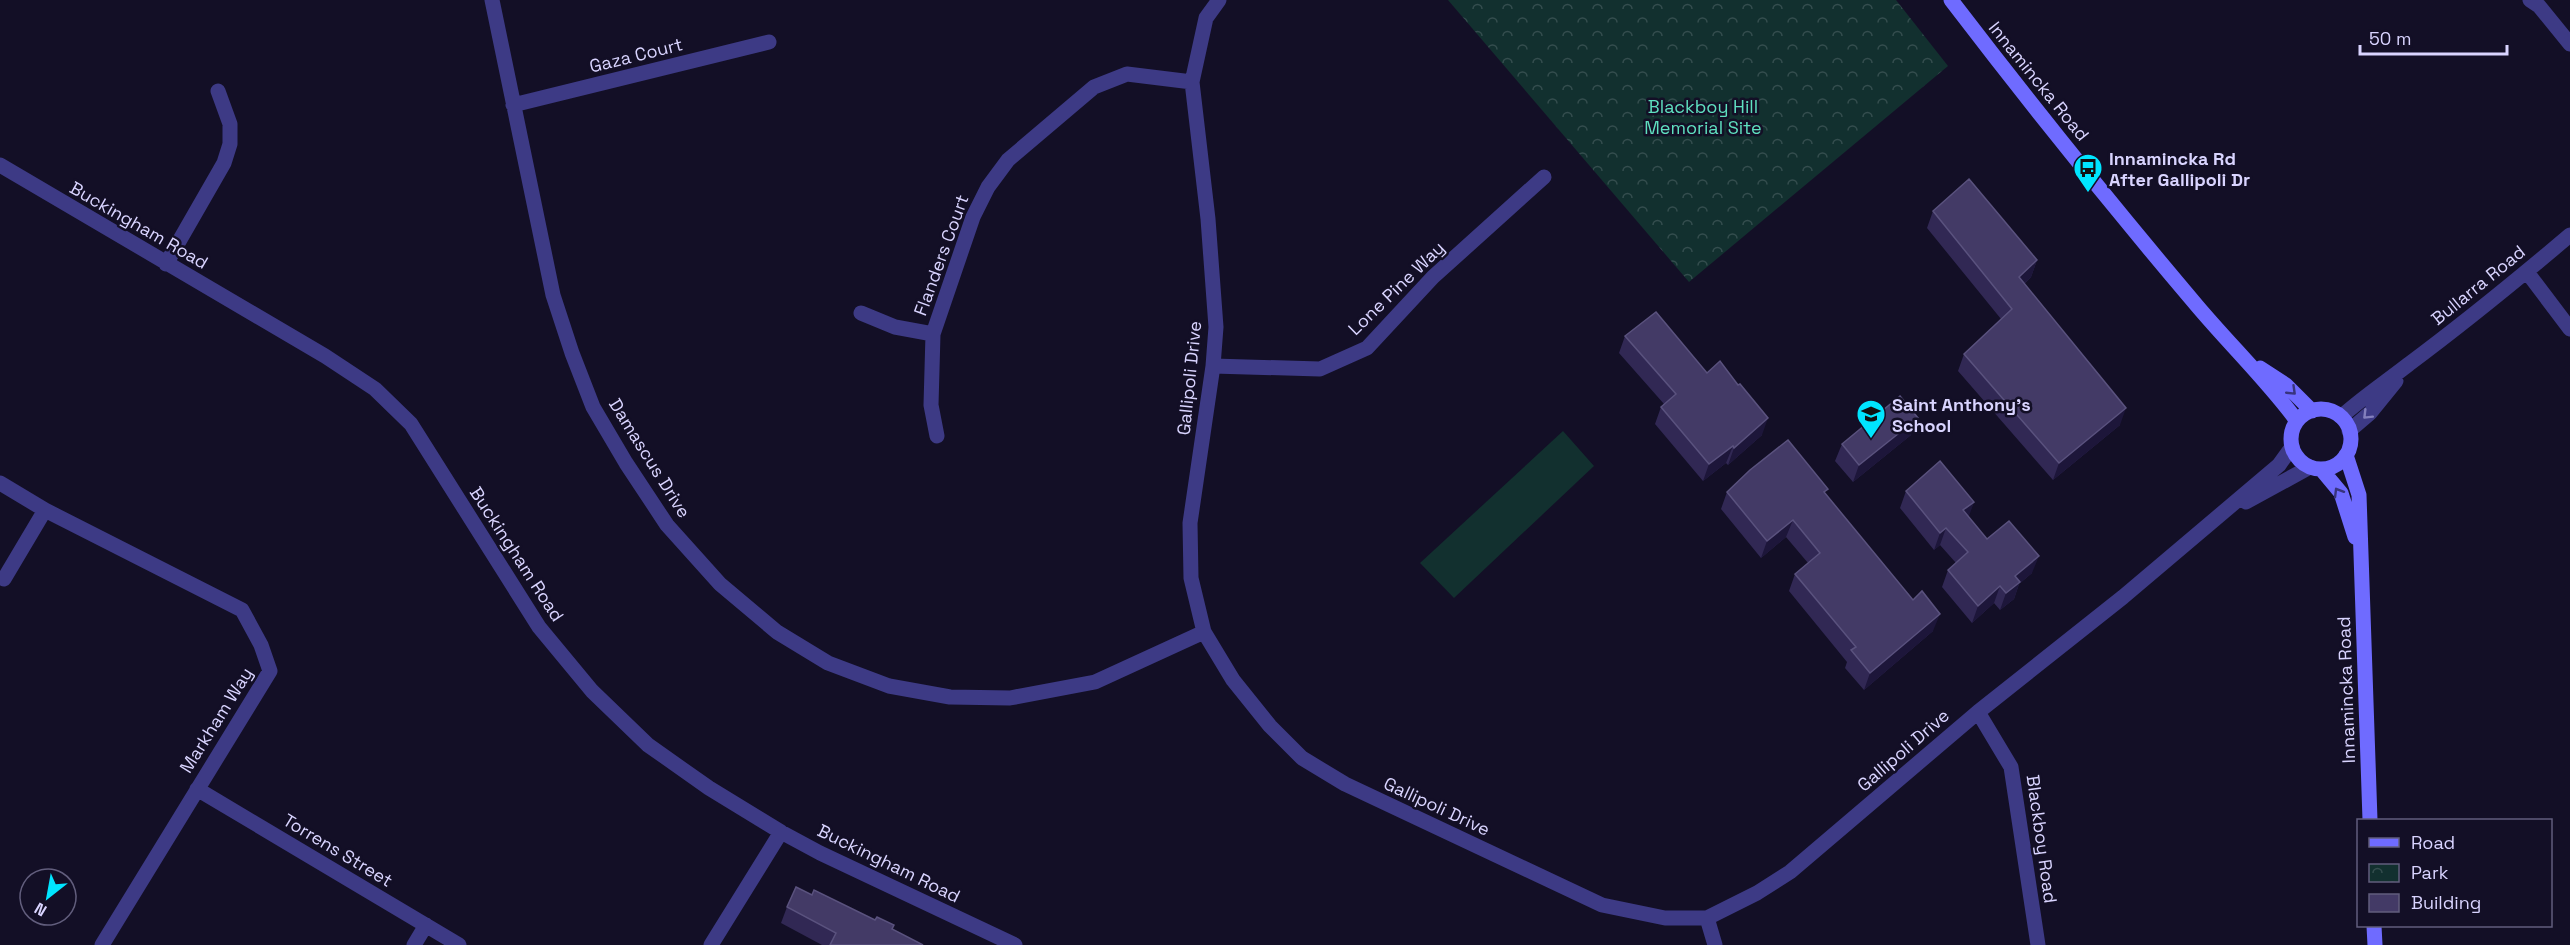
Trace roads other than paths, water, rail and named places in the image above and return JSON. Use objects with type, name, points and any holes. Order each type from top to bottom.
[{"type":"main road","name":"Innamincka Road","points":[[1951,0],[2013,81],[2235,351],[2278,396],[2297,421]]},
{"type":"main road","name":"Innamincka Road","points":[[2235,351],[2286,385],[2312,411]]},
{"type":"main road","points":[[2312,411],[2332,412],[2341,417],[2349,431],[2351,439],[2346,455],[2331,467],[2316,468],[2298,459],[2292,447],[2291,438],[2297,421],[2312,411]]},
{"type":"main road","name":"Innamincka Road","points":[[2346,455],[2359,495],[2370,819]]},
{"type":"main road","name":"Innamincka Road","points":[[2316,468],[2341,493],[2362,557]]},
{"type":"main road","points":[[2374,927],[2375,945]]},
{"type":"street","name":"Damascus Drive","points":[[492,0],[553,295],[593,407],[667,525],[720,584],[777,632],[828,663],[889,686],[950,697],[1000,698],[1095,682],[1204,632]]},
{"type":"street","name":"Gallipoli Drive","points":[[1219,0],[1206,18],[1192,82],[1208,219],[1215,316],[1213,366],[1190,523],[1191,578],[1204,632],[1233,680],[1270,726],[1302,758],[1345,784],[1602,905],[1665,918],[1707,918],[1757,893],[1790,872],[1978,712],[2123,597],[2280,465],[2292,447]]},
{"type":"street","points":[[2530,0],[2539,6],[2570,44]]},
{"type":"street","name":"Gaza Court","points":[[513,105],[769,42]]},
{"type":"street","name":"Flanders Court","points":[[937,436],[931,405],[933,334],[972,218],[988,187],[1008,160],[1094,87],[1127,74],[1192,82]]},
{"type":"street","points":[[166,264],[224,163],[230,144],[230,124],[218,91]]},
{"type":"street","name":"Buckingham Road","points":[[0,165],[325,356],[375,389],[411,424],[487,548],[539,627],[592,691],[648,745],[709,788],[781,832],[820,853],[1016,945]]},
{"type":"street","name":"Lone Pine Way","points":[[1213,366],[1320,369],[1367,348],[1433,277],[1544,177]]},
{"type":"street","name":"Bullarra Road","points":[[2341,417],[2362,398],[2527,272],[2570,235]]},
{"type":"street","points":[[2527,272],[2570,329]]},
{"type":"street","name":"Flanders Court","points":[[861,313],[895,327],[933,334]]},
{"type":"street","name":"Bullarra Road","points":[[2349,431],[2370,413],[2409,364]]},
{"type":"street","name":"Gallipoli Drive","points":[[2214,519],[2316,468]]},
{"type":"street","name":"Markham Way","points":[[0,483],[45,510],[242,609],[261,645],[270,671],[102,945]]},
{"type":"street","points":[[4,579],[45,510]]},
{"type":"street","name":"Blackboy Road","points":[[1978,712],[2011,767],[2038,945]]},
{"type":"street","name":"Torrens Street","points":[[197,789],[459,945]]},
{"type":"street","points":[[711,945],[781,832]]},
{"type":"street","points":[[1707,918],[1715,945]]},
{"type":"street","points":[[414,945],[426,925]]},
{"type":"place","name":"Innamincka Rd After Gallipoli Dr","points":[[2088,194]]},
{"type":"place","name":"Saint Anthony's School","points":[[1871,440]]},
{"type":"park label","name":"Blackboy Hill Memorial Site","points":[[1703,116]]}]
